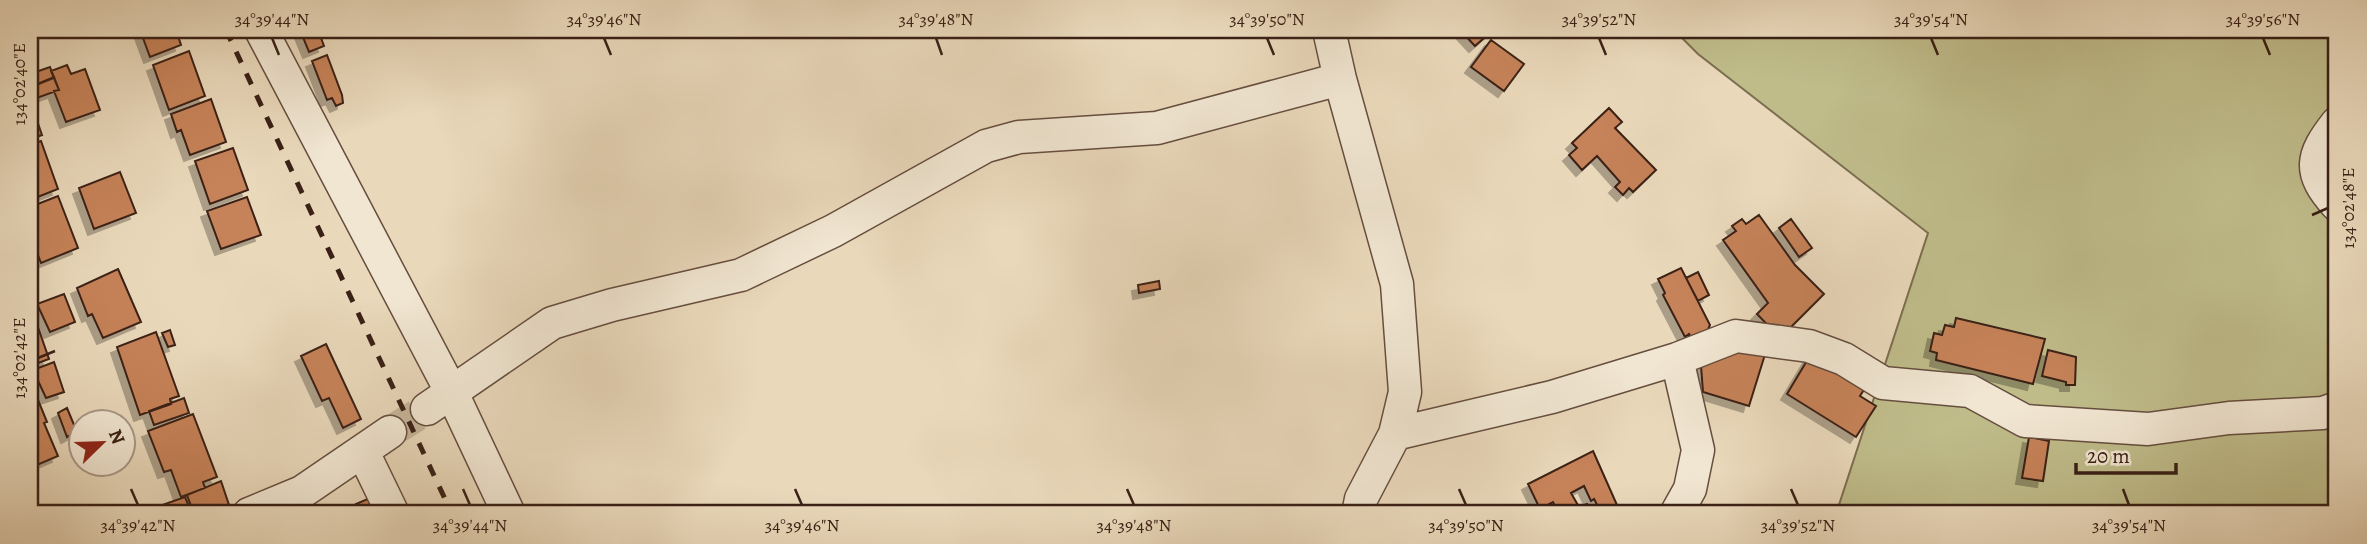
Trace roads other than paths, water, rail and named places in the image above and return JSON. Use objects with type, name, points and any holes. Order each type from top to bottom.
[{"type":"street","points":[[261,30],[439,401],[509,514]]},
{"type":"street","points":[[1329,30],[1397,284],[1405,392],[1395,434],[1361,499],[1358,514]]},
{"type":"street","points":[[439,401],[552,323],[612,305],[741,275],[833,231],[986,146],[1019,137],[1157,128],[1340,79]]},
{"type":"street","points":[[2337,123],[2322,143],[2315,165],[2322,189],[2337,205]]},
{"type":"street","points":[[1395,434],[1552,397],[1677,359],[1736,337],[1808,346],[1844,359],[1883,383],[1970,391],[2025,421],[2148,429],[2228,418],[2323,413],[2337,408]]},
{"type":"street","points":[[1676,514],[1690,489],[1698,450],[1677,359]]},
{"type":"street","points":[[249,514],[302,492],[390,432]]},
{"type":"street","points":[[363,452],[393,514]]},
{"type":"tunnel","points":[[390,432],[427,409]]},
{"type":"railway","points":[[226,30],[452,514]]}]
